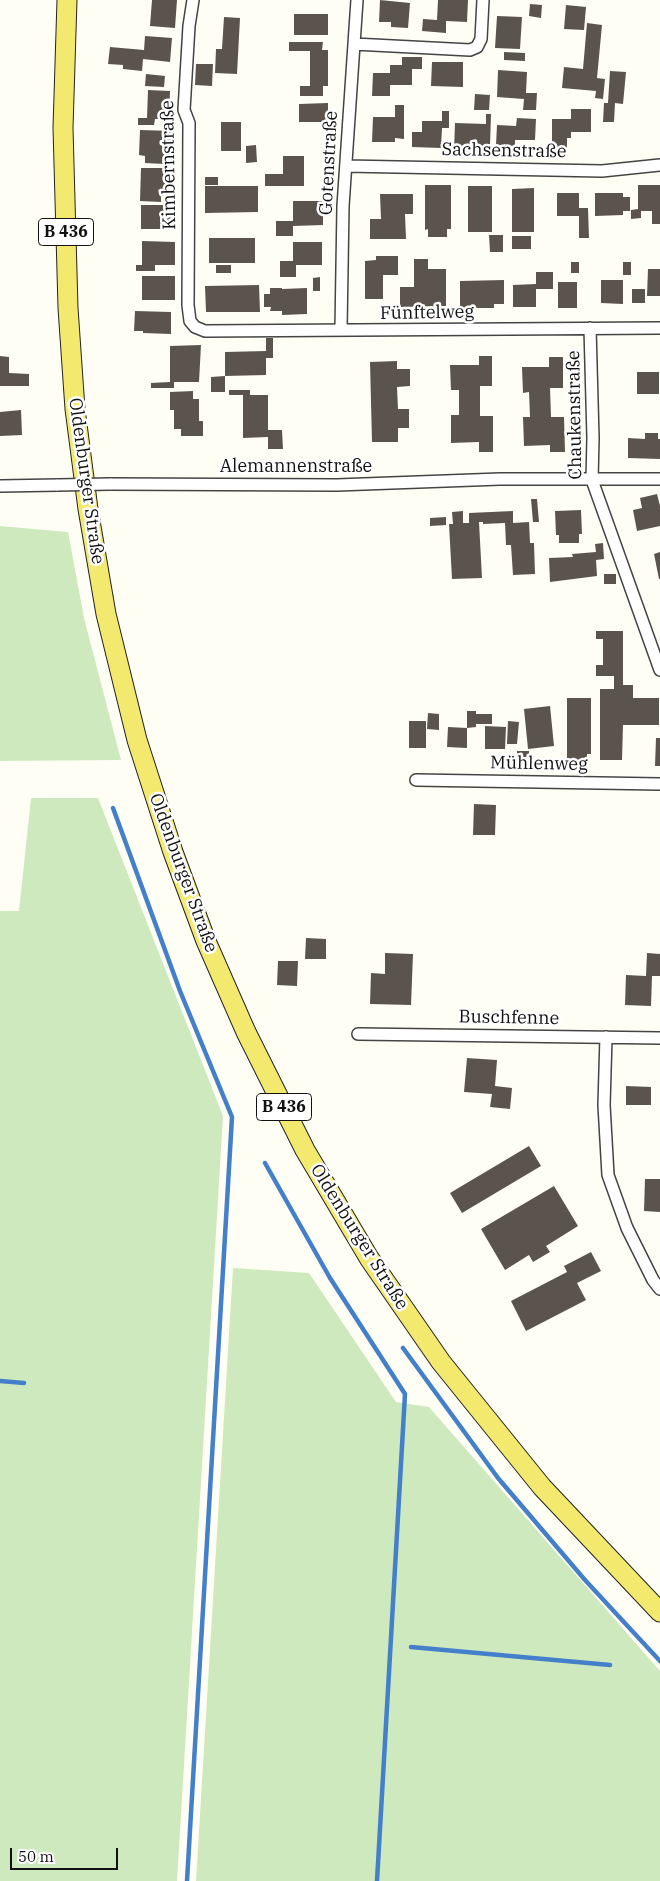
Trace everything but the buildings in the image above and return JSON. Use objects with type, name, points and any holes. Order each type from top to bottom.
[{"type":"main road","name":"Oldenburger Straße","points":[[67,0],[63,128],[68,308],[77,427],[88,509],[106,614],[137,740],[173,852],[206,941],[246,1032],[305,1150],[369,1258],[441,1362],[542,1487],[660,1612]]},
{"type":"street","name":"Kimbernstraße","points":[[193,0],[189,26],[184,110],[189,123],[188,305],[190,321],[195,327]]},
{"type":"street","name":"Gotenstraße","points":[[341,329],[343,206],[356,0]]},
{"type":"street","points":[[354,44],[470,50],[478,47],[481,39],[483,0]]},
{"type":"street","name":"Sachsenstraße","points":[[346,166],[602,171],[660,165]]},
{"type":"street","name":"Fünftelweg","points":[[195,327],[205,331],[660,328]]},
{"type":"street","name":"Chaukenstraße","points":[[590,328],[593,438],[592,480],[660,670]]},
{"type":"street","name":"Alemannenstraße","points":[[0,486],[58,484],[338,485],[500,479],[660,479]]},
{"type":"street","name":"Mühlenweg","points":[[416,780],[660,784]]},
{"type":"street","name":"Buschfenne","points":[[358,1034],[660,1038]]},
{"type":"street","points":[[606,1036],[604,1104],[608,1175],[627,1228],[653,1280],[660,1289]]},
{"type":"green space","points":[[0,526],[68,532],[84,618],[121,760],[0,761]]},
{"type":"green space","points":[[31,798],[98,798],[223,1116],[177,1881],[0,1881],[0,911],[19,911]]},
{"type":"green space","points":[[233,1268],[309,1273],[396,1402],[429,1407],[660,1671],[660,1881],[196,1881]]},
{"type":"waterway","points":[[113,808],[180,991],[232,1117],[187,1881]]},
{"type":"waterway","points":[[265,1163],[330,1278],[405,1394],[377,1881]]},
{"type":"waterway","points":[[403,1348],[498,1478],[585,1580],[660,1661]]},
{"type":"waterway","points":[[0,1381],[24,1383]]},
{"type":"waterway","points":[[411,1647],[610,1665]]}]
